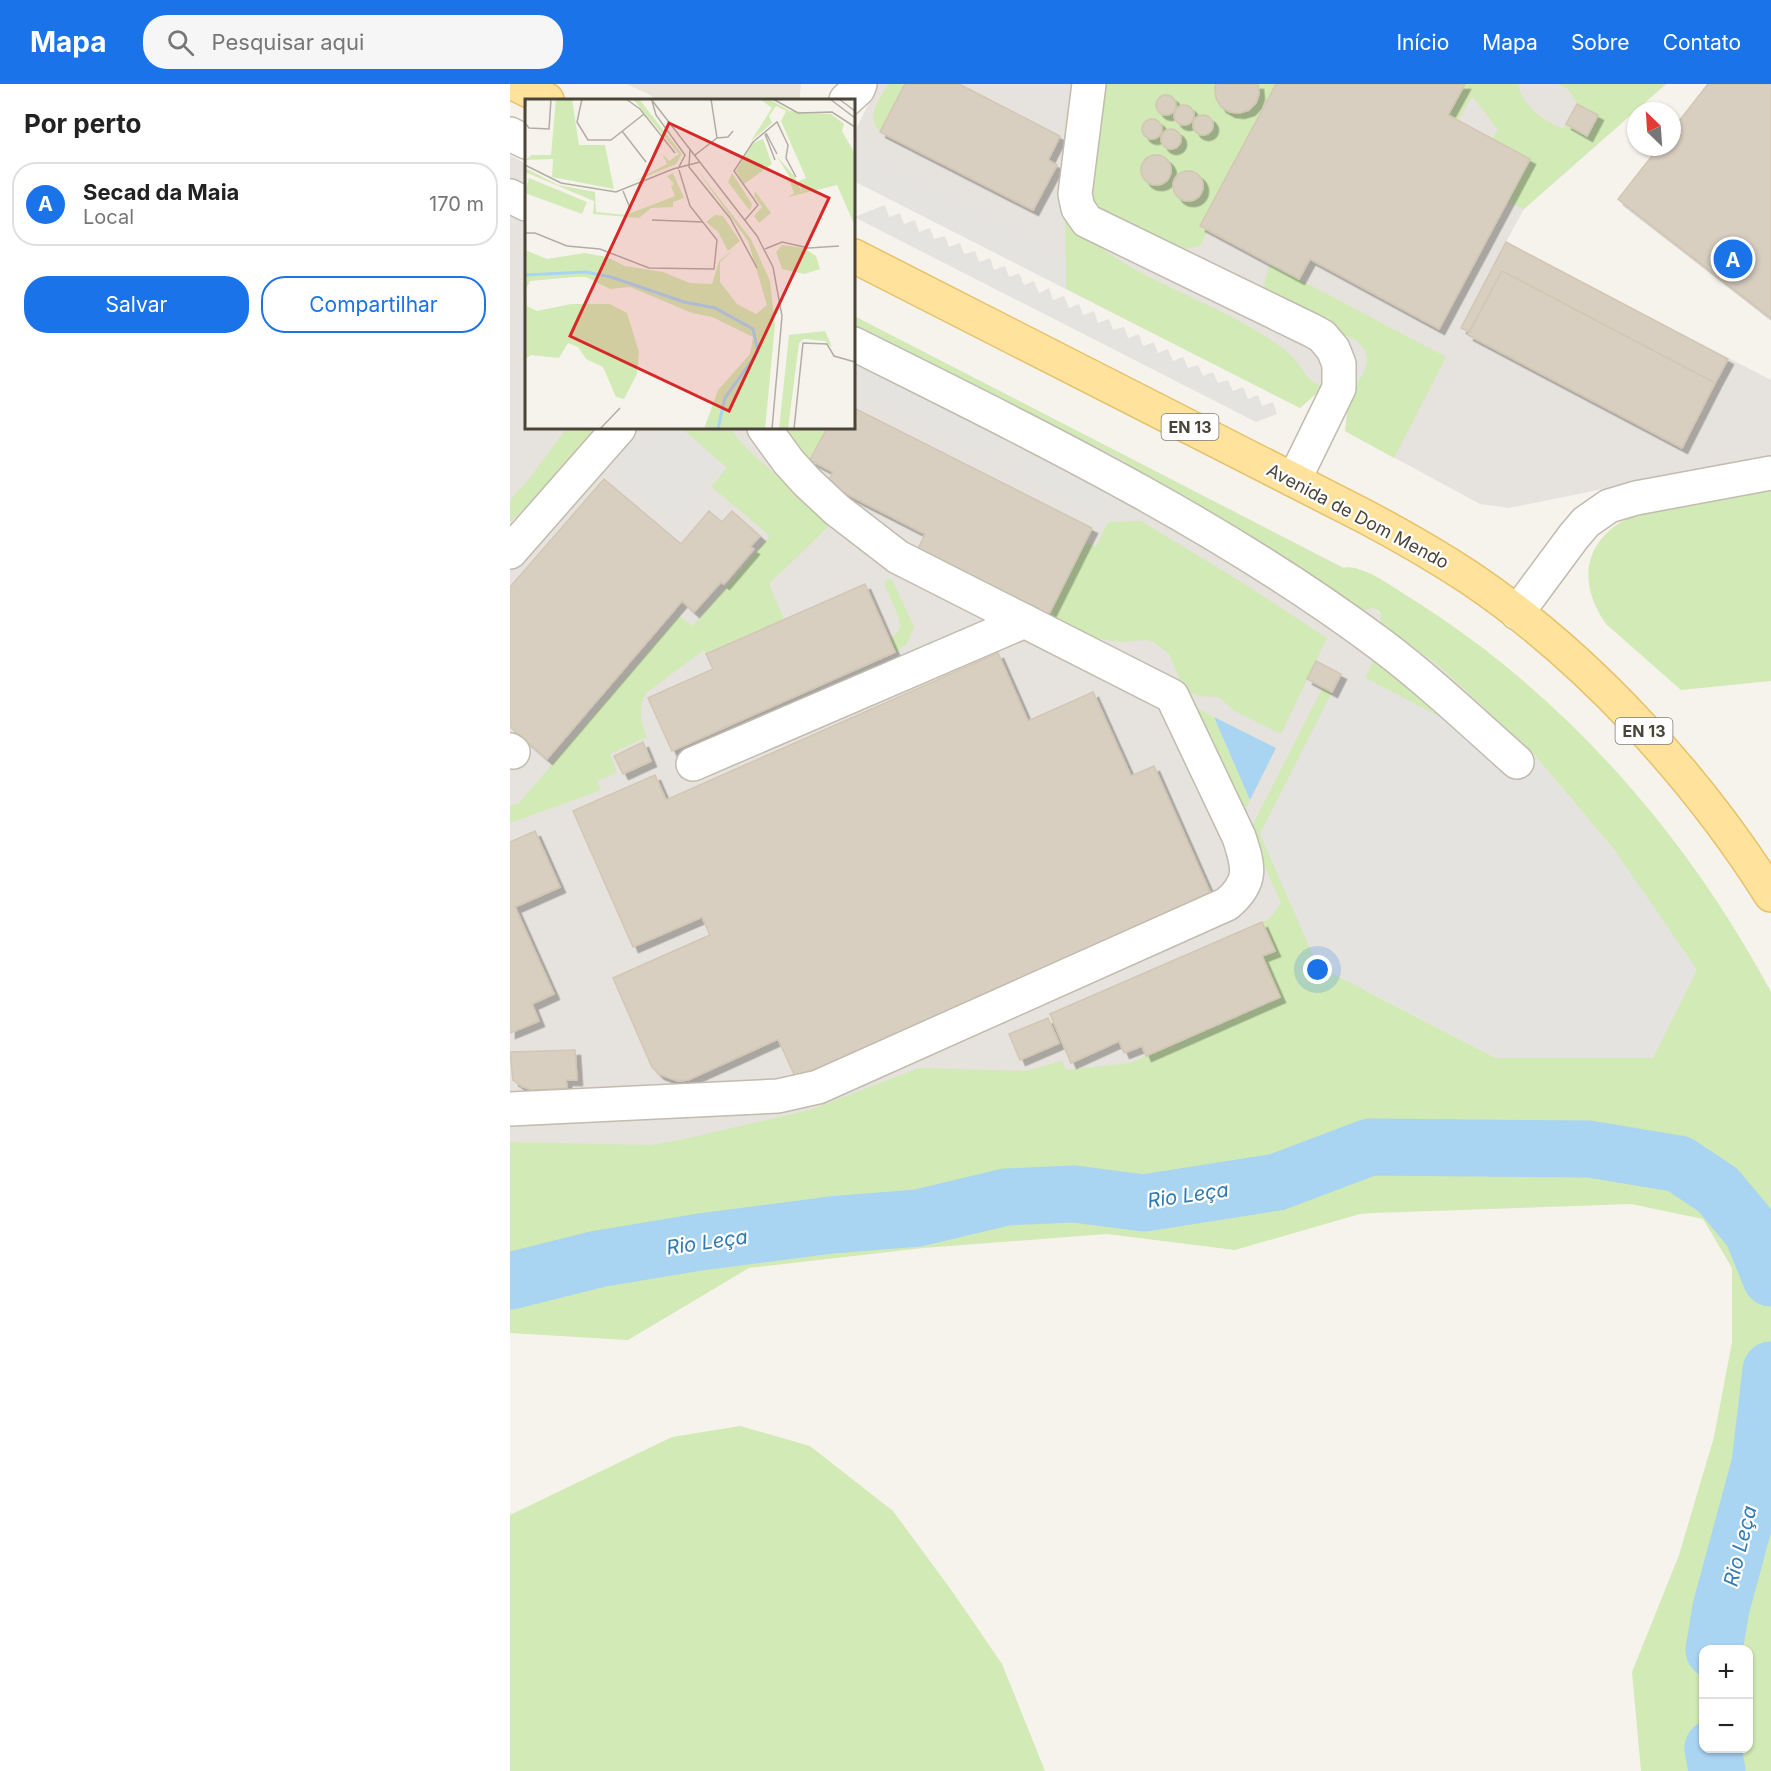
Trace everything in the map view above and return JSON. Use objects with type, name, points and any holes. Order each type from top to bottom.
[{"type":"main road","points":[[515,84],[545,99]]},
{"type":"main road","name":"Avenida de Dom Mendo","points":[[855,257],[1294,480],[1423,548],[1472,579],[1571,658],[1630,715],[1723,824],[1771,895]]},
{"type":"lane","points":[[847,99],[860,84]]},
{"type":"lane","points":[[1089,84],[1075,194],[1078,208],[1087,221],[1311,330],[1322,336],[1333,349],[1339,364],[1339,388],[1294,480]]},
{"type":"lane","points":[[510,134],[525,142]]},
{"type":"lane","points":[[510,196],[525,204]]},
{"type":"lane","points":[[855,345],[1189,518],[1378,643],[1416,672],[1517,762]]},
{"type":"lane","points":[[510,552],[618,429]]},
{"type":"lane","points":[[510,1109],[778,1096],[818,1087],[1227,904],[1241,893],[1246,879],[1247,861],[1239,837],[1172,696],[898,557],[837,510],[807,482],[765,429]]},
{"type":"lane","points":[[1517,613],[1574,536],[1598,512],[1636,498],[1771,473]]},
{"type":"lane","points":[[693,764],[1025,621]]},
{"type":"shaded area","points":[[627,84],[801,84],[799,99],[658,99]]},
{"type":"shaded area","points":[[849,84],[1666,84],[1646,102],[1627,102],[1627,118],[1524,209],[1506,242],[1771,380],[1771,455],[1509,508],[1480,504],[1345,431],[1349,399],[1323,388],[1300,408],[855,182],[855,131],[872,97]]},
{"type":"shaded area","points":[[855,154],[1066,259],[1066,289],[855,182]]},
{"type":"shaded area","points":[[510,155],[525,163],[525,429],[855,429],[855,317],[1344,568],[1372,608],[1380,613],[1381,623],[1440,667],[1531,751],[1616,852],[1282,1037],[757,1157],[584,1144],[510,1142]]},
{"type":"shaded area","points":[[885,205],[889,217],[900,213],[904,224],[915,220],[919,232],[930,228],[934,239],[945,236],[949,247],[960,243],[964,254],[975,251],[979,262],[990,258],[994,270],[1005,266],[1009,277],[1019,273],[1024,285],[1034,281],[1039,293],[1049,288],[1053,300],[1064,296],[1069,308],[1079,304],[1083,315],[1094,311],[1098,323],[1109,319],[1113,330],[1124,327],[1128,338],[1139,334],[1143,346],[1154,342],[1158,353],[1168,349],[1173,361],[1183,357],[1188,368],[1198,365],[1203,376],[1213,372],[1218,383],[1228,380],[1233,391],[1243,387],[1248,399],[1258,395],[1262,406],[1273,402],[1277,414],[1256,422],[855,217]]},
{"type":"shaded area","points":[[869,372],[1002,439],[991,459],[859,393]]},
{"type":"shaded area","points":[[660,429],[682,429],[727,468],[677,525],[614,472],[629,454]]},
{"type":"shaded area","points":[[1024,451],[1115,497],[1105,517],[1014,471]]},
{"type":"shaded area","points":[[1365,678],[1456,725],[1507,773],[1531,751],[1616,852],[1697,970],[1653,1058],[1496,1058],[1318,966],[1260,834],[1338,681],[1358,691]]},
{"type":"green space","points":[[888,84],[905,84],[880,132],[874,120],[875,108]]},
{"type":"green space","points":[[1097,84],[1276,84],[1200,226],[1208,231],[1200,246],[1179,250],[1102,211],[1095,202],[1089,188]]},
{"type":"green space","points":[[1465,84],[1518,84],[1524,99],[1541,117],[1563,129],[1566,124],[1587,136],[1598,115],[1577,104],[1568,89],[1559,84],[1666,84],[1646,102],[1627,102],[1627,118],[1524,209],[1508,202],[1530,159],[1492,139],[1498,130],[1472,96],[1458,121],[1448,115]]},
{"type":"green space","points":[[1065,217],[1086,237],[1134,269],[1240,321],[1269,339],[1291,356],[1309,378],[1323,387],[1300,408],[1066,289]]},
{"type":"green space","points":[[1270,264],[1446,357],[1394,458],[1345,431],[1349,401],[1367,363],[1363,349],[1357,341],[1294,311],[1272,297],[1266,291],[1265,285]]},
{"type":"green space","points":[[855,317],[1343,568],[1351,567],[1369,573],[1388,583],[1468,637],[1520,678],[1617,772],[1661,824],[1701,878],[1738,934],[1771,992],[1771,1771],[1641,1771],[1632,1672],[1679,1555],[1714,1437],[1732,1342],[1732,1268],[1703,1219],[1631,1204],[1372,1213],[1360,1214],[1235,1250],[1107,1234],[923,1248],[749,1268],[628,1340],[510,1333],[510,1142],[650,1145],[680,1140],[810,1110],[919,1068],[1026,1071],[1062,1061],[1066,1070],[1130,1063],[1280,997],[1262,956],[1274,951],[1262,922],[1269,919],[1281,903],[1249,832],[1323,687],[1332,692],[1260,834],[1318,966],[1496,1058],[1653,1058],[1616,852],[1531,751],[1440,667],[1381,623],[1380,612],[1372,608],[1363,610],[1237,529],[1123,466],[1125,461],[855,326]]},
{"type":"green space","points":[[566,429],[599,429],[572,462],[510,522],[510,500],[526,483]]},
{"type":"green space","points":[[682,429],[730,429],[748,450],[831,524],[769,584],[784,619],[706,654],[704,650],[646,693],[641,715],[647,737],[610,754],[617,772],[597,781],[601,790],[510,823],[510,806],[519,803],[679,616],[693,626],[770,536],[711,486],[727,468]]},
{"type":"green space","points":[[784,429],[826,429],[810,460]]},
{"type":"green space","points":[[1771,490],[1771,681],[1681,690],[1606,624],[1593,601],[1590,589],[1589,564],[1593,553],[1599,542],[1613,528],[1642,512]]},
{"type":"green space","points":[[1141,521],[1327,638],[1281,734],[1235,711],[1218,697],[1198,696],[1188,691],[1181,683],[1169,654],[1154,642],[1144,640],[1121,642],[1093,638],[1048,617],[1085,542],[1096,547],[1108,522]]},
{"type":"green space","points":[[888,579],[892,580],[914,627],[907,644],[895,652],[890,639],[898,632],[900,626],[898,615],[884,583]]},
{"type":"green space","points":[[1374,660],[1456,725],[1365,678]]},
{"type":"green space","points":[[1194,707],[1214,717],[1250,800],[1243,815]]},
{"type":"green space","points":[[740,1426],[810,1446],[893,1511],[1002,1664],[1045,1771],[510,1771],[510,1515],[672,1437]]},
{"type":"water","points":[[1214,717],[1276,748],[1250,800]]},
{"type":"building","points":[[905,84],[959,84],[1060,136],[1048,160],[1057,165],[1033,210],[880,132]]},
{"type":"building","points":[[1216,84],[1258,84],[1259,94],[1256,103],[1249,110],[1239,113],[1230,112],[1221,107],[1216,98]]},
{"type":"building","points":[[1276,84],[1465,84],[1448,115],[1530,159],[1439,329],[1310,259],[1299,279],[1200,226]]},
{"type":"building","points":[[1708,84],[1771,84],[1771,318],[1618,199],[1652,156],[1681,156],[1681,118]]},
{"type":"building","points":[[1166,95],[1173,98],[1176,105],[1173,112],[1166,115],[1159,112],[1156,105],[1159,98]]},
{"type":"building","points":[[1577,104],[1598,115],[1587,136],[1566,124]]},
{"type":"building","points":[[1184,105],[1191,108],[1194,115],[1191,122],[1184,125],[1177,122],[1174,115],[1177,108]]},
{"type":"building","points":[[1203,115],[1210,118],[1213,125],[1210,132],[1203,135],[1196,132],[1193,125],[1196,118]]},
{"type":"building","points":[[1152,119],[1159,122],[1162,129],[1159,136],[1152,139],[1145,136],[1142,129],[1145,122]]},
{"type":"building","points":[[1171,129],[1178,132],[1181,139],[1178,146],[1171,149],[1164,146],[1161,139],[1164,132]]},
{"type":"building","points":[[1156,155],[1167,159],[1171,170],[1167,181],[1156,185],[1145,181],[1141,170],[1145,159]]},
{"type":"building","points":[[1188,171],[1199,175],[1203,186],[1199,197],[1188,201],[1177,197],[1173,186],[1177,175]]},
{"type":"building","points":[[1506,242],[1728,359],[1715,383],[1502,271],[1469,332],[1461,328]]},
{"type":"building","points":[[1502,271],[1715,383],[1682,448],[1468,335]]},
{"type":"building","points":[[855,409],[1092,528],[1046,620],[916,553],[925,534],[827,484],[833,472],[810,460],[826,429],[855,429]]},
{"type":"building","points":[[604,479],[681,544],[709,511],[722,522],[732,511],[760,536],[750,547],[754,549],[724,584],[721,582],[694,612],[682,601],[547,759],[510,727],[510,587]]},
{"type":"building","points":[[865,584],[895,652],[672,751],[648,698],[713,669],[706,654]]},
{"type":"building","points":[[998,653],[1028,721],[1093,692],[1131,776],[1154,766],[1213,899],[798,1083],[778,1039],[688,1080],[678,1081],[659,1074],[652,1067],[613,978],[710,935],[702,917],[633,947],[573,811],[655,775],[666,800]]},
{"type":"building","points":[[1316,661],[1341,674],[1332,692],[1307,679]]},
{"type":"building","points":[[643,742],[651,761],[623,774],[614,756]]},
{"type":"building","points":[[535,831],[560,887],[515,907],[554,994],[532,1004],[539,1021],[510,1033],[510,842]]},
{"type":"building","points":[[1262,922],[1275,951],[1262,956],[1280,997],[1146,1056],[1142,1046],[1124,1053],[1119,1041],[1071,1063],[1050,1014]]},
{"type":"building","points":[[1048,1018],[1059,1043],[1020,1060],[1009,1034]]},
{"type":"building","points":[[575,1050],[577,1080],[566,1080],[567,1088],[533,1090],[513,1080],[510,1052]]},
{"type":"waterway","name":"Rio Leça","points":[[510,1281],[598,1259],[700,1242],[831,1225],[918,1218],[1006,1197],[1074,1194],[1144,1203],[1277,1182],[1370,1147],[1589,1149],[1679,1164],[1718,1190],[1752,1231],[1771,1278]]},
{"type":"waterway","name":"Rio Leça","points":[[1715,1645],[1721,1608],[1760,1464],[1771,1370]]},
{"type":"waterway","name":"Rio Leça","points":[[1714,1753],[1717,1771]]},
{"type":"place","name":"Secad da Maia","points":[[1733,259]]}]
